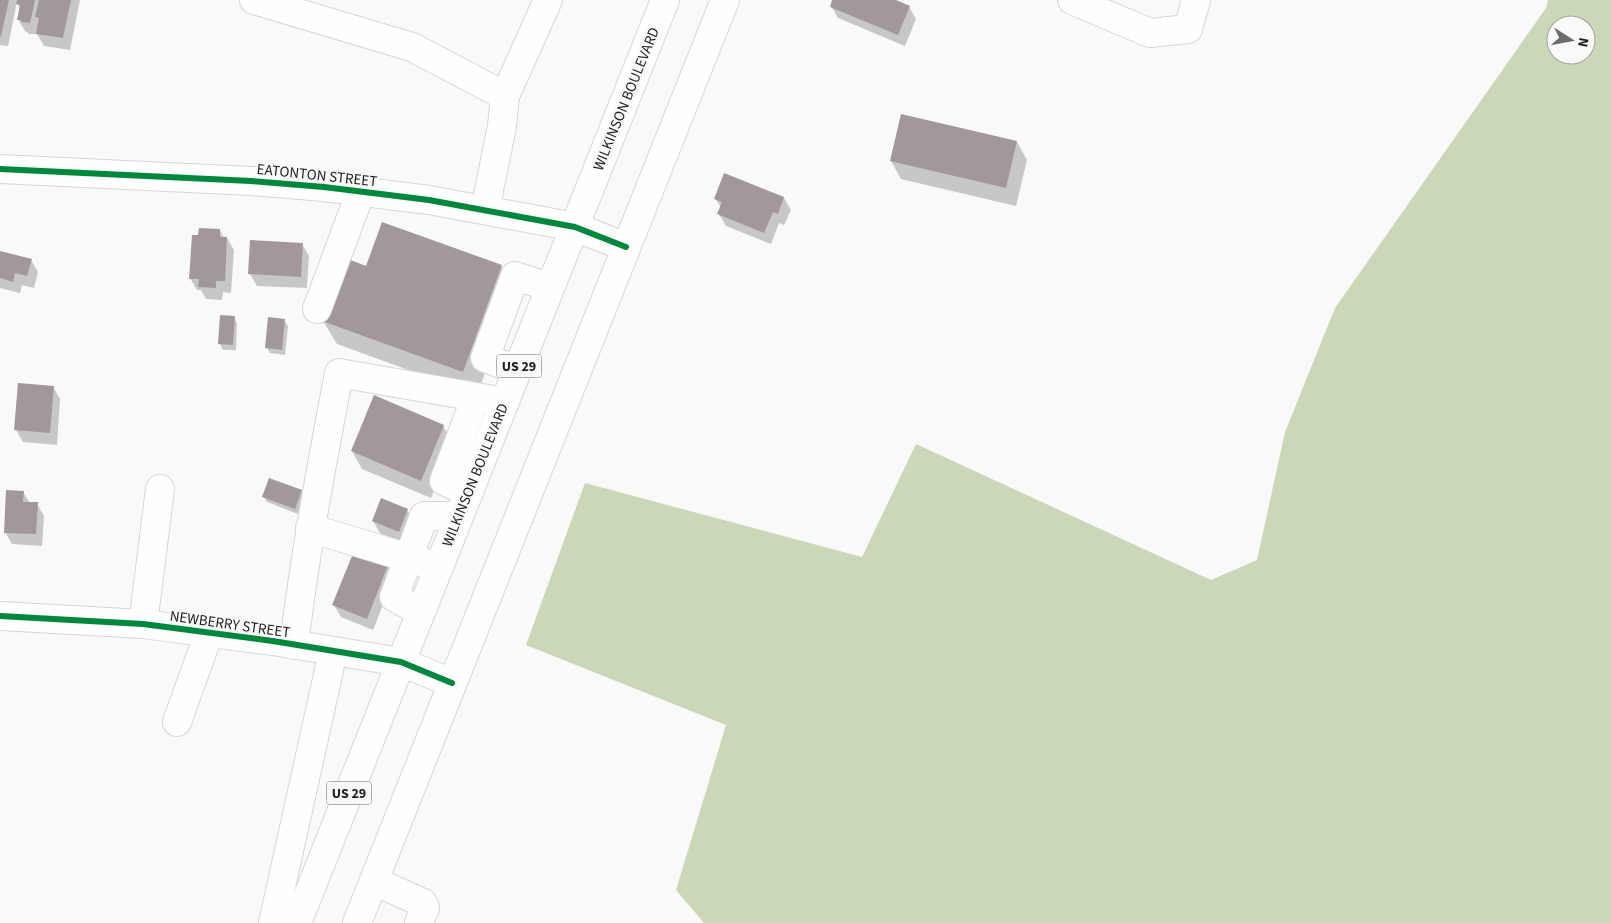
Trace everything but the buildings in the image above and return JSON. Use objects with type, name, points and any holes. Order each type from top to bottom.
[{"type":"main road","points":[[254,0],[412,47],[505,96]]},
{"type":"main road","points":[[485,210],[502,126],[505,96],[548,0]]},
{"type":"main road","name":"WILKINSON BOULEVARD","points":[[297,923],[665,0]]},
{"type":"main road","points":[[357,923],[725,0]]},
{"type":"main road","points":[[1072,0],[1150,33],[1188,29],[1196,0]]},
{"type":"main road","name":"EATONTON STREET","points":[[0,169],[251,181],[361,191],[575,226],[626,247]]},
{"type":"main road","points":[[317,309],[361,191]]},
{"type":"main road","points":[[517,370],[485,358],[516,276],[550,287]]},
{"type":"main road","points":[[294,645],[310,528],[338,373],[504,402]]},
{"type":"main road","points":[[421,612],[394,596],[424,516],[464,504],[444,481],[476,396]]},
{"type":"main road","points":[[143,624],[160,490]]},
{"type":"main road","points":[[310,528],[409,557],[438,568]]},
{"type":"main road","name":"NEWBERRY STREET","points":[[0,616],[143,624],[294,645],[401,662],[452,683]]},
{"type":"main road","points":[[177,722],[210,633]]},
{"type":"main road","points":[[273,923],[333,652]]},
{"type":"main road","points":[[374,881],[423,903],[425,908],[420,923]]},
{"type":"green space","points":[[1548,0],[1611,0],[1611,923],[704,923],[676,890],[726,725],[526,645],[585,483],[862,557],[916,444],[1211,580],[1257,560],[1285,432],[1335,308],[1546,8]]},
{"type":"cycle path","points":[[0,169],[251,181],[324,187],[429,200],[575,227],[626,247]]},
{"type":"cycle path","points":[[0,616],[143,624],[273,641],[401,662],[452,683]]}]
